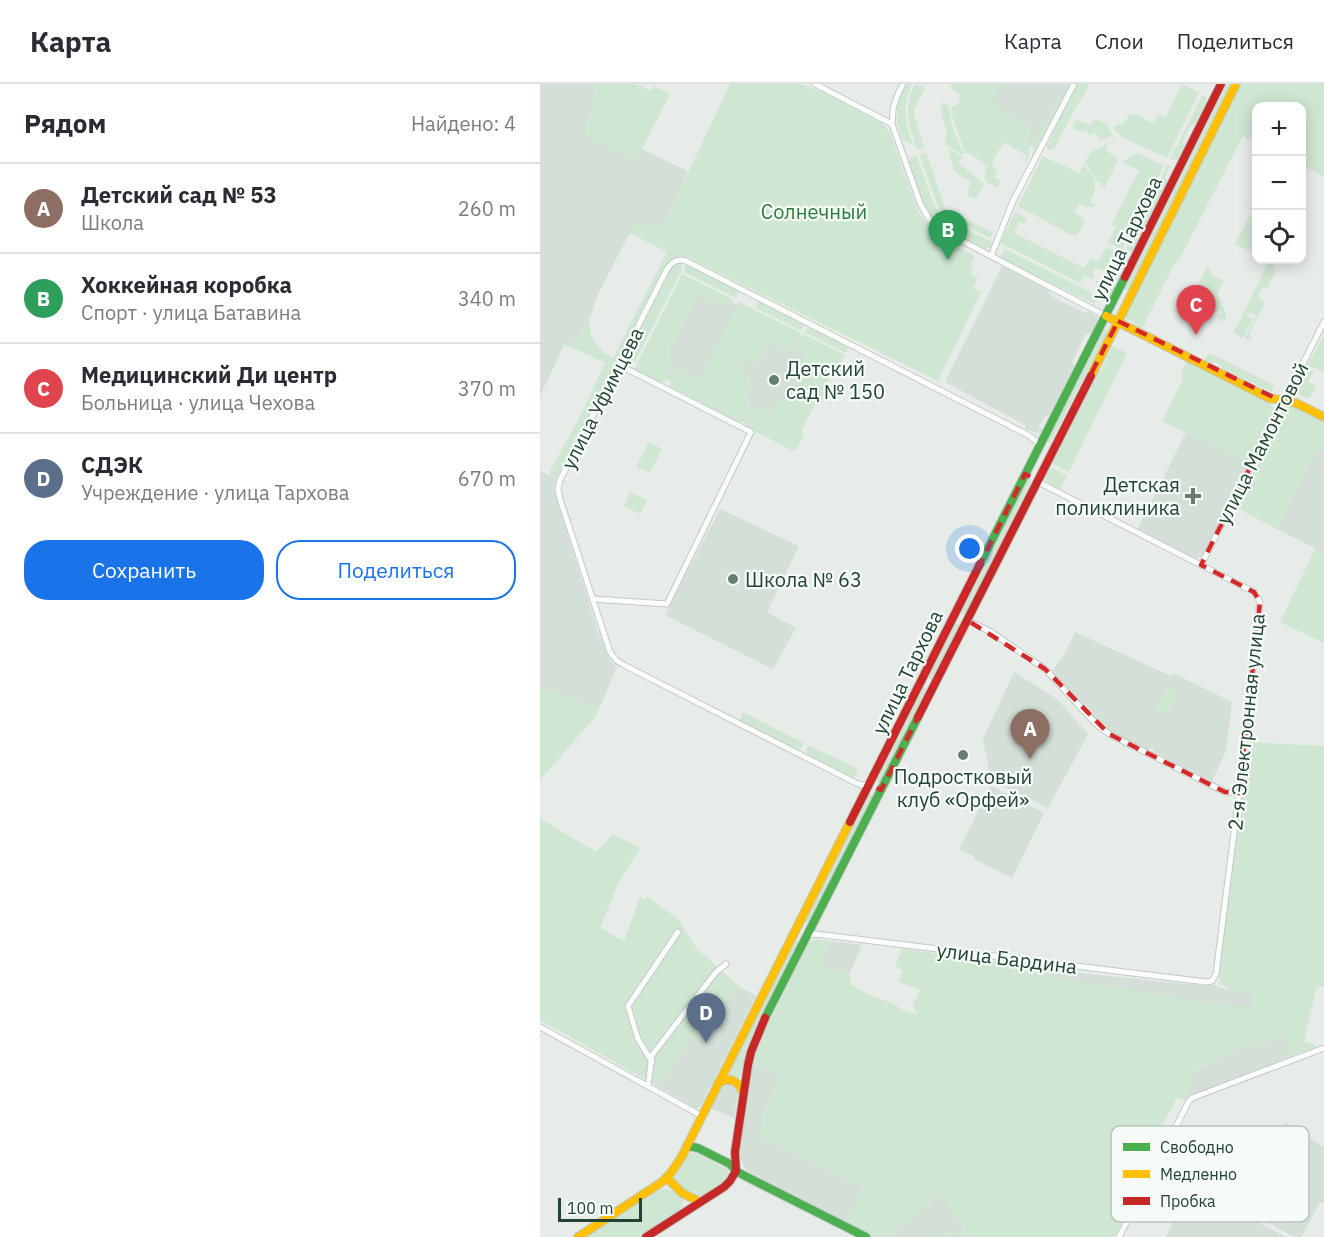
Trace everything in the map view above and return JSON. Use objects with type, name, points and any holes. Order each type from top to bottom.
[{"type":"main road","name":"улица Тархова","points":[[578,1237],[667,1178],[681,1158],[1221,84]]},
{"type":"main road","name":"улица Тархова","points":[[736,1171],[735,1152],[751,1052],[764,1021],[1236,84]]},
{"type":"main road","points":[[1118,292],[1130,298]]},
{"type":"main road","points":[[1106,316],[1269,398],[1296,403],[1324,417]]},
{"type":"main road","points":[[1040,444],[1053,450]]},
{"type":"main road","points":[[1025,474],[1037,480]]},
{"type":"main road","points":[[870,784],[881,790]]},
{"type":"main road","points":[[796,931],[807,935]]},
{"type":"main road","points":[[718,1083],[724,1079],[733,1080],[744,1092]]},
{"type":"main road","points":[[687,1146],[698,1148],[730,1164],[736,1171],[866,1237]]},
{"type":"main road","points":[[646,1237],[730,1181],[736,1171]]},
{"type":"main road","points":[[667,1178],[671,1185],[687,1197],[700,1202]]},
{"type":"street","points":[[815,84],[892,124]]},
{"type":"street","points":[[903,84],[897,96],[892,124],[920,203],[929,219],[943,231],[1106,316]]},
{"type":"street","points":[[991,256],[1013,201],[1074,84]]},
{"type":"street","name":"улица Уфимцева","points":[[870,784],[861,785],[854,782],[620,663],[610,652],[558,489],[560,480],[670,264],[678,260],[940,389],[1028,435],[1040,444]]},
{"type":"street","name":"улица Мамонтовой","points":[[1201,565],[1324,322]]},
{"type":"street","points":[[593,599],[667,604],[751,432],[619,365]]},
{"type":"street","name":"2-я Электронная улица","points":[[1037,480],[1254,592],[1260,602],[1216,974],[1212,981],[1206,982]]},
{"type":"street","points":[[967,620],[991,632],[1045,669],[1108,734],[1225,792],[1239,793]]},
{"type":"street","points":[[652,1062],[638,1039],[628,1006],[678,932]]},
{"type":"street","name":"улица Бардина","points":[[807,935],[816,934],[1206,982]]},
{"type":"street","points":[[648,1086],[652,1055],[716,972],[726,964]]},
{"type":"street","points":[[540,1027],[702,1116]]},
{"type":"street","points":[[1175,1126],[1185,1106],[1192,1098],[1324,1048]]},
{"type":"street","points":[[1119,1237],[1127,1222]]},
{"type":"highlighted area","points":[[1118,321],[1283,402],[1201,565],[1254,592],[1260,602],[1239,793],[1225,792],[1109,734],[1045,669],[967,620],[881,790],[870,784],[1025,474],[1037,480]]},
{"type":"shaded area","points":[[540,84],[596,84],[585,135],[633,161],[642,149],[688,171],[661,231],[636,221],[597,296],[577,342],[565,343],[540,396]]},
{"type":"shaded area","points":[[976,84],[1070,84],[1037,149],[968,105]]},
{"type":"shaded area","points":[[1002,266],[1050,291],[1049,294],[1060,301],[1085,313],[1090,312],[1098,320],[1092,333],[1086,334],[1072,362],[1075,365],[1050,415],[1045,416],[1038,428],[1043,428],[1040,433],[1025,429],[1025,425],[945,382]]},
{"type":"shaded area","points":[[682,278],[750,311],[701,397],[637,364]]},
{"type":"shaded area","name":"Детский сад № 150","points":[[760,316],[834,353],[787,445],[715,407]]},
{"type":"shaded area","name":"Детская поликлиника","points":[[1186,432],[1249,464],[1203,555],[1196,559],[1138,529]]},
{"type":"shaded area","points":[[1317,449],[1324,452],[1324,553],[1277,529]]},
{"type":"shaded area","points":[[540,471],[556,479],[555,495],[598,631],[610,660],[617,667],[600,707],[540,688]]},
{"type":"shaded area","name":"Школа № 63","points":[[720,509],[799,546],[767,612],[796,628],[773,669],[665,615]]},
{"type":"shaded area","points":[[1075,632],[1171,676],[1173,673],[1232,702],[1226,751],[1212,781],[1153,752],[1155,747],[1145,751],[1105,730],[1051,672],[1062,659]]},
{"type":"shaded area","points":[[1014,672],[1057,699],[1088,734],[1048,808],[991,780],[983,739]]},
{"type":"shaded area","points":[[991,786],[1044,813],[1012,878],[959,849]]},
{"type":"shaded area","points":[[831,941],[862,945],[849,975],[835,969],[824,969],[825,955]]},
{"type":"shaded area","points":[[1052,968],[1080,973],[1213,985],[1229,990],[1252,990],[1252,1009],[1050,978]]},
{"type":"shaded area","points":[[740,987],[756,996],[701,1105],[697,1108],[693,1107],[659,1087],[683,1050],[704,1024]]},
{"type":"shaded area","points":[[1283,1033],[1291,1056],[1192,1096],[1188,1088],[1194,1081],[1191,1074],[1229,1053],[1272,1041],[1275,1034]]},
{"type":"shaded area","points":[[753,1064],[780,1075],[780,1080],[763,1115],[763,1125],[757,1137],[864,1187],[845,1223],[744,1167],[740,1152]]},
{"type":"shaded area","points":[[722,1083],[738,1085],[739,1088],[734,1118],[710,1108]]},
{"type":"shaded area","points":[[1309,1137],[1324,1147],[1324,1204],[1320,1202],[1302,1237],[1295,1237],[1267,1222],[1309,1222]]},
{"type":"shaded area","points":[[942,1192],[964,1230],[957,1236],[950,1230],[940,1237],[890,1237]]},
{"type":"shaded area","points":[[1174,1222],[1257,1222],[1286,1237],[1166,1237]]},
{"type":"green space","points":[[596,84],[636,84],[651,91],[654,86],[670,94],[642,149],[632,161],[584,135]]},
{"type":"green space","name":"Солнечный","points":[[730,84],[802,84],[829,95],[883,124],[890,133],[923,220],[950,243],[975,256],[970,266],[973,268],[970,274],[978,278],[973,288],[981,292],[938,381],[687,257],[676,257],[667,265],[556,479],[548,475],[605,363],[564,345],[577,341],[597,296],[589,322],[591,337],[604,353],[613,358],[667,252],[630,233],[636,220],[661,230]]},
{"type":"green space","points":[[905,84],[912,84],[907,99],[906,114],[913,145],[902,139],[897,117],[899,99]]},
{"type":"green space","points":[[915,84],[925,88],[913,112],[924,147],[917,150],[908,117],[909,101]]},
{"type":"green space","points":[[952,84],[1001,84],[993,105],[1032,127],[1029,136],[1029,156],[1023,165],[1027,156],[1004,142],[994,158],[992,166],[998,170],[994,177],[1001,181],[997,188],[984,179],[987,168],[982,162],[964,150],[951,113],[952,106],[960,101],[959,94],[950,89]]},
{"type":"green space","points":[[1077,84],[1090,84],[1054,149],[1049,150],[1047,145]]},
{"type":"green space","points":[[1182,84],[1199,93],[1167,158],[1124,138],[1114,130],[1117,125],[1125,123],[1129,114],[1134,116],[1135,114],[1153,123],[1159,114],[1166,117]]},
{"type":"green space","points":[[1227,84],[1232,84],[1129,289],[1125,291],[1125,287]]},
{"type":"green space","points":[[1241,84],[1324,84],[1324,177],[1306,167],[1306,102],[1252,102],[1252,140],[1243,136],[1142,328],[1125,315]]},
{"type":"green space","points":[[1203,94],[1206,97],[1206,103],[1196,123],[1190,126],[1183,141],[1185,146],[1180,157],[1176,160],[1170,159]]},
{"type":"green space","points":[[1058,97],[1062,99],[1030,165],[1035,140]]},
{"type":"green space","points":[[943,102],[949,107],[952,125],[963,155],[947,146],[945,139],[947,135],[940,107]]},
{"type":"green space","points":[[1095,118],[1106,124],[1113,135],[1100,141],[1099,136],[1093,132],[1090,136],[1085,130],[1082,132],[1073,128],[1074,123],[1078,120],[1091,125]]},
{"type":"green space","points":[[1117,139],[1108,144],[1105,150],[1119,159],[1104,188],[1085,162],[1090,153]]},
{"type":"green space","points":[[948,149],[963,157],[958,163],[984,184],[976,198],[968,195],[971,182],[954,171]]},
{"type":"green space","points":[[926,152],[945,208],[993,233],[990,238],[939,209],[919,154]]},
{"type":"green space","points":[[1138,153],[1164,166],[1122,250],[1108,242],[1116,227],[1111,225],[1139,171],[1123,163]]},
{"type":"green space","points":[[916,155],[938,211],[952,222],[994,243],[991,247],[985,249],[957,235],[932,217],[921,198],[909,164],[910,159]]},
{"type":"green space","points":[[1043,156],[1079,173],[1084,164],[1095,182],[1095,190],[1090,202],[1095,205],[1094,207],[1079,204],[1074,212],[1085,221],[1077,235],[1071,235],[1018,206]]},
{"type":"green space","points":[[1168,164],[1170,167],[1165,177],[1167,182],[1133,251],[1129,253],[1125,251]]},
{"type":"green space","points":[[1017,213],[1027,218],[1024,224],[1019,222],[1014,233],[1084,268],[1091,259],[1098,262],[1106,247],[1120,254],[1110,273],[1095,268],[1092,279],[1100,284],[1084,275],[1080,283],[1000,243],[1014,214]]},
{"type":"green space","points":[[1250,215],[1252,216],[1252,252],[1235,244]]},
{"type":"green space","points":[[1005,249],[1098,296],[1094,304],[1001,258]]},
{"type":"green space","points":[[1122,256],[1128,261],[1122,267],[1110,299],[1103,295]]},
{"type":"green space","points":[[683,262],[681,271],[631,369],[624,365],[623,361],[673,264]]},
{"type":"green space","points":[[686,263],[738,290],[736,298],[684,272]]},
{"type":"green space","points":[[1267,264],[1275,266],[1276,270],[1267,289],[1263,287],[1258,297],[1265,303],[1249,334],[1251,339],[1245,339],[1261,305],[1256,315],[1248,312],[1247,315],[1253,319],[1244,337],[1241,338],[1233,331]]},
{"type":"green space","points":[[1207,267],[1212,275],[1224,281],[1217,294],[1226,314],[1223,322],[1217,316],[1221,313],[1220,310],[1215,312],[1199,292],[1205,281],[1200,286],[1198,285]]},
{"type":"green space","points":[[682,274],[734,300],[733,303],[721,306],[698,295],[670,351],[673,366],[662,384],[634,370]]},
{"type":"green space","points":[[759,301],[804,324],[802,331],[756,308]]},
{"type":"green space","points":[[739,302],[801,333],[793,348],[781,349],[769,343],[758,365],[745,359],[739,371],[752,378],[747,387],[752,390],[747,399],[750,401],[748,410],[739,422],[669,386],[677,368],[698,379]]},
{"type":"green space","points":[[810,327],[848,346],[846,353],[805,332]]},
{"type":"green space","points":[[1104,329],[1108,331],[1049,443],[1047,440]]},
{"type":"green space","points":[[804,334],[845,355],[835,375],[831,375],[827,382],[829,386],[820,404],[815,404],[802,430],[804,434],[797,449],[791,450],[747,427],[745,422],[753,406],[770,415],[778,400],[782,402],[805,355],[797,348]]},
{"type":"green space","points":[[1324,335],[1324,372],[1306,365]]},
{"type":"green space","points":[[1112,346],[1127,353],[1069,472],[1050,463],[1098,370],[1101,371]]},
{"type":"green space","points":[[1209,353],[1274,385],[1271,392],[1223,369],[1215,362],[1211,364],[1206,361],[1205,358]]},
{"type":"green space","points":[[1187,360],[1270,404],[1275,409],[1249,464],[1162,421],[1183,379],[1181,373]]},
{"type":"green space","points":[[1303,371],[1314,371],[1308,382],[1316,386],[1310,398],[1305,398],[1295,392]]},
{"type":"green space","points":[[1288,405],[1324,420],[1324,452],[1317,449],[1277,529],[1233,506],[1281,411]]},
{"type":"green space","points":[[649,442],[662,449],[650,473],[636,467]]},
{"type":"green space","points":[[1049,466],[1067,476],[1060,489],[1047,481]]},
{"type":"green space","points":[[1029,479],[1031,482],[966,613],[963,614],[961,612]]},
{"type":"green space","points":[[630,492],[647,500],[640,514],[624,506]]},
{"type":"green space","points":[[1315,549],[1324,553],[1324,643],[1280,622]]},
{"type":"green space","points":[[956,623],[959,626],[930,679],[929,676]]},
{"type":"green space","points":[[925,687],[926,692],[881,782],[877,782],[922,688]]},
{"type":"green space","points":[[1168,687],[1177,691],[1178,694],[1169,712],[1164,715],[1157,712],[1156,706]]},
{"type":"green space","points":[[540,688],[600,707],[595,717],[540,780]]},
{"type":"green space","points":[[743,712],[804,743],[799,750],[741,721]]},
{"type":"green space","points":[[1247,742],[1324,746],[1324,987],[1317,986],[1304,1042],[1316,1047],[1291,1056],[1283,1034],[1275,1034],[1273,1041],[1229,1053],[1191,1073],[1194,1081],[1188,1088],[1192,1096],[1185,1101],[1177,1098],[1162,1126],[1111,1126],[1111,1222],[1123,1222],[1115,1237],[940,1237],[950,1230],[957,1236],[964,1230],[941,1192],[890,1237],[873,1237],[845,1223],[864,1187],[757,1137],[763,1125],[763,1115],[780,1081],[780,1075],[753,1064],[756,1049],[808,943],[817,939],[831,941],[825,955],[824,969],[835,969],[849,975],[852,985],[869,995],[917,1014],[913,1006],[920,990],[899,982],[902,971],[895,966],[902,949],[1052,968],[1051,978],[1188,999],[1189,1001],[1252,1008],[1252,990],[1229,990],[1220,983]]},
{"type":"green space","points":[[808,745],[858,769],[854,778],[808,755],[806,750]]},
{"type":"green space","points":[[869,794],[874,796],[809,924],[804,922]]},
{"type":"green space","points":[[540,818],[596,852],[613,834],[640,848],[618,884],[600,928],[624,941],[640,897],[645,900],[647,896],[678,919],[697,949],[740,987],[704,1024],[683,1050],[659,1087],[540,1020]]},
{"type":"green space","points":[[797,940],[798,944],[750,1041],[741,1077],[736,1079],[729,1076],[727,1072],[794,941]]},
{"type":"green space","points":[[688,1153],[698,1154],[728,1170],[730,1175],[724,1183],[704,1196],[694,1195],[677,1185],[674,1178],[684,1156]]},
{"type":"green space","points":[[661,1189],[678,1194],[683,1205],[681,1209],[639,1237],[586,1237]]},
{"type":"traffic: fast","points":[[980,564],[1125,277]]},
{"type":"traffic: fast","points":[[765,1018],[918,717]]},
{"type":"traffic: fast","points":[[687,1146],[698,1148],[730,1164],[745,1176],[866,1237]]},
{"type":"traffic: slow","points":[[1091,376],[1236,84]]},
{"type":"traffic: slow","points":[[1106,316],[1269,398],[1296,403],[1324,417]]},
{"type":"traffic: slow","points":[[578,1237],[662,1182],[681,1158],[850,822]]},
{"type":"traffic: slow","points":[[718,1083],[726,1080],[733,1081],[743,1092]]},
{"type":"traffic: slow","points":[[667,1178],[682,1193],[700,1202]]},
{"type":"traffic: jam","points":[[1125,277],[1221,84]]},
{"type":"traffic: jam","points":[[918,717],[1091,376]]},
{"type":"traffic: jam","points":[[850,822],[980,564]]},
{"type":"traffic: jam","points":[[646,1237],[724,1187],[736,1171],[735,1152],[748,1065],[765,1018]]},
{"type":"place","name":"Хоккейная коробка","points":[[948,260]]},
{"type":"place","name":"Медицинский Ди центр","points":[[1196,335]]},
{"type":"place","name":"Детский сад № 150","points":[[774,380]]},
{"type":"place","name":"Детская поликлиника","points":[[1193,496]]},
{"type":"place","name":"Школа № 63","points":[[733,579]]},
{"type":"place","name":"Подростковый клуб «Орфей»","points":[[963,755]]},
{"type":"place","name":"Детский сад № 53","points":[[1030,759]]},
{"type":"place","name":"СДЭК","points":[[706,1043]]}]
